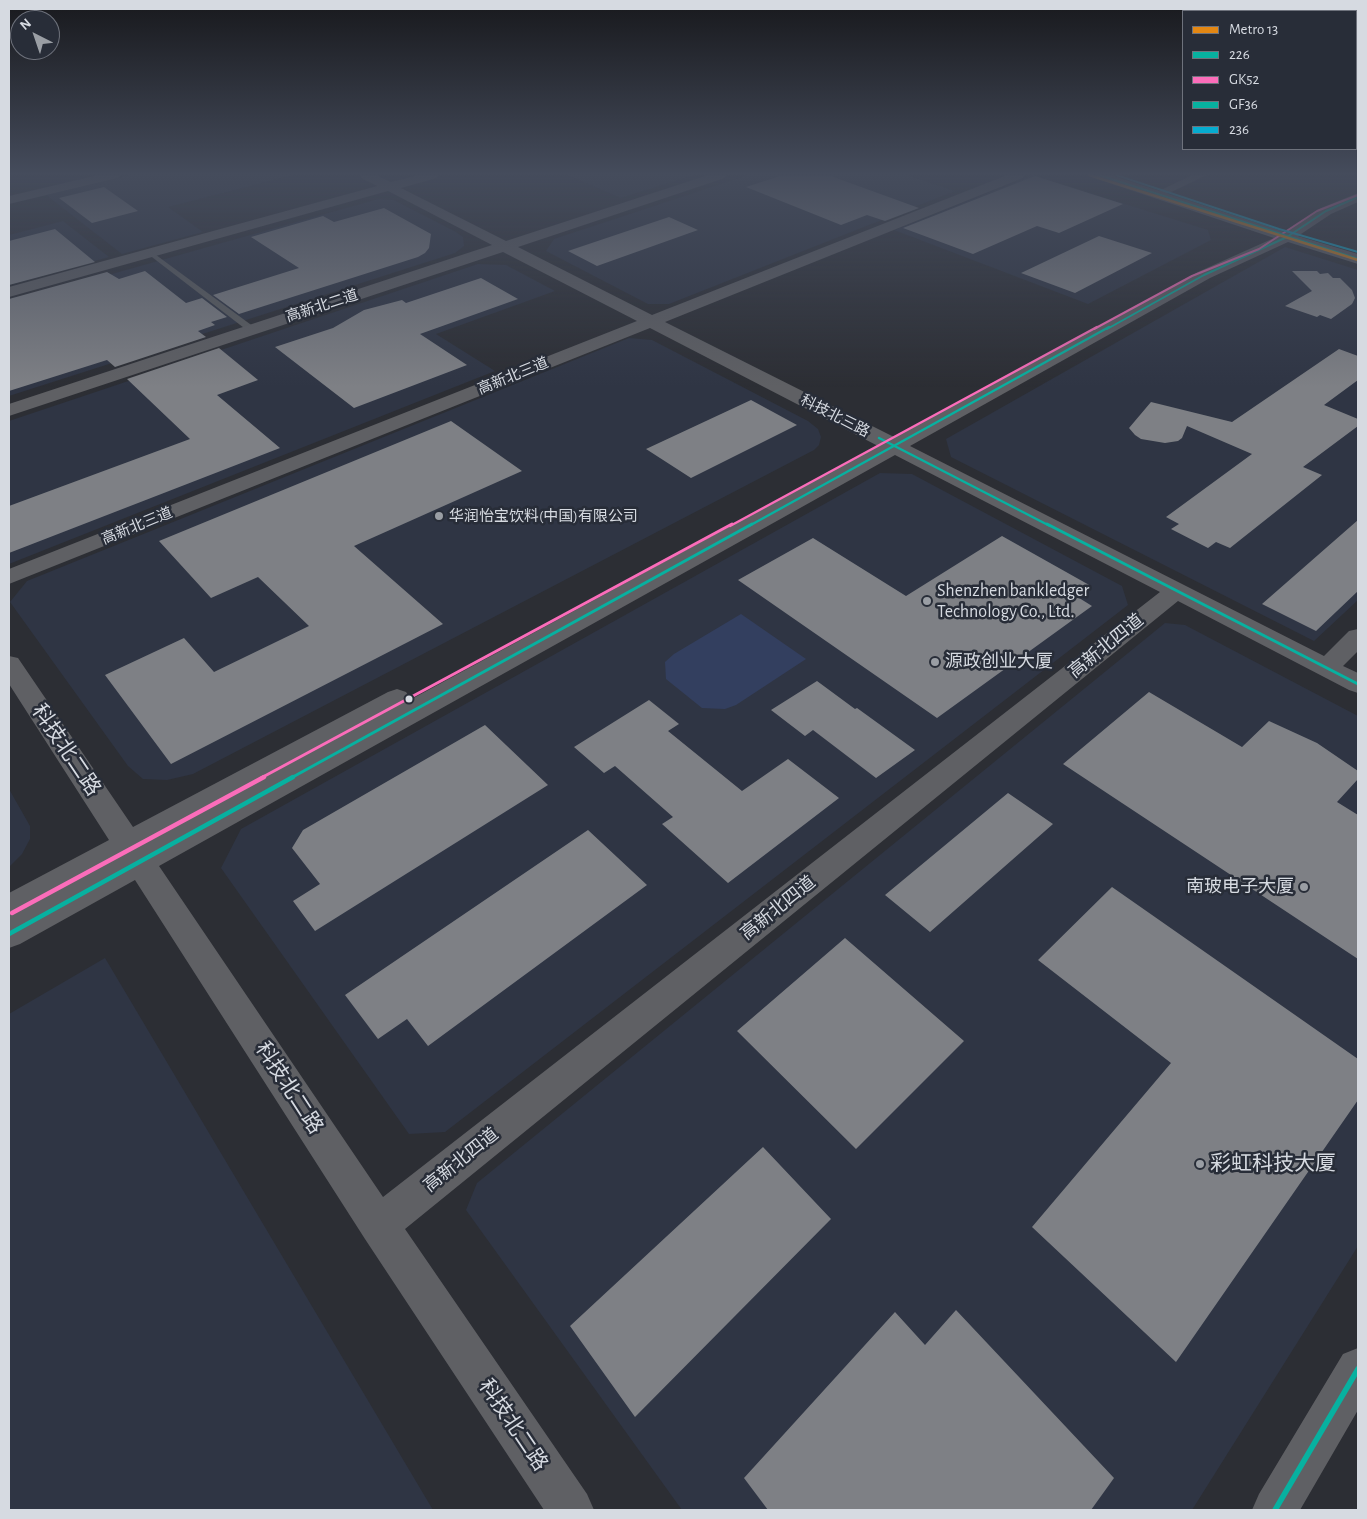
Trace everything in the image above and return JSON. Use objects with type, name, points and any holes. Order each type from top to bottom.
[{"type":"street","points":[[9,292],[176,246]]},
{"type":"street","name":"科技北三路","points":[[505,246],[1358,684]]},
{"type":"street","name":"高新北二道","points":[[9,410],[505,246]]},
{"type":"street","name":"高新北三道","points":[[9,577],[840,246]]},
{"type":"street","points":[[9,908],[134,852],[886,442],[1259,246]]},
{"type":"street","points":[[1320,246],[1358,259]]},
{"type":"street","points":[[1334,246],[1358,252]]},
{"type":"street","name":"高新北四道","points":[[379,1225],[1176,591]]},
{"type":"street","points":[[1326,668],[1358,636]]},
{"type":"street","name":"科技北二路","points":[[9,664],[379,1225],[571,1510]]},
{"type":"street","points":[[9,934],[134,852]]},
{"type":"street","points":[[1275,1510],[1358,1369]]},
{"type":"lane","points":[[150,253],[251,330]]},
{"type":"shaded area","points":[[9,246],[95,246],[109,257],[9,285]]},
{"type":"shaded area","points":[[112,246],[152,246],[122,254]]},
{"type":"shaded area","points":[[212,246],[464,246],[455,253],[9,396],[9,303]]},
{"type":"shaded area","points":[[549,246],[816,246],[669,304],[648,304],[546,251]]},
{"type":"shaded area","points":[[936,246],[1200,246],[1088,304]]},
{"type":"shaded area","points":[[1285,247],[1358,270],[1358,600],[1314,641],[951,457],[946,439]]},
{"type":"shaded area","points":[[478,264],[506,265],[555,291],[436,334],[495,371],[9,564],[9,421]]},
{"type":"shaded area","name":"华润怡宝饮料(中国)有限公司","points":[[629,338],[652,340],[808,421],[818,429],[821,437],[819,445],[814,450],[193,774],[167,780],[143,779],[128,766],[10,602],[27,581]]},
{"type":"shaded area","points":[[880,473],[912,474],[1122,586],[1128,605],[445,1132],[409,1134],[221,868],[241,829]]},
{"type":"shaded area","points":[[741,614],[806,659],[736,705],[725,709],[702,708],[666,679],[665,662],[674,654]]},
{"type":"shaded area","points":[[1165,623],[1185,625],[1358,716],[1358,1246],[1192,1510],[682,1510],[466,1210],[477,1183]]},
{"type":"shaded area","points":[[9,789],[30,826],[30,839],[22,854],[9,867]]},
{"type":"shaded area","points":[[105,958],[433,1510],[9,1510],[9,1014]]},
{"type":"building","points":[[9,246],[75,246],[95,262],[9,285]]},
{"type":"building","points":[[265,246],[429,246],[425,253],[418,257],[239,314],[213,295],[299,268]]},
{"type":"building","points":[[583,246],[653,246],[597,266],[568,251]]},
{"type":"building","points":[[951,246],[992,246],[973,254]]},
{"type":"building","points":[[1078,246],[1130,246],[1152,253],[1075,293],[1021,273]]},
{"type":"building","points":[[145,271],[186,303],[202,298],[227,317],[211,322],[215,325],[198,331],[206,337],[115,367],[107,360],[9,391],[9,299],[107,272],[119,279]]},
{"type":"building","points":[[1292,271],[1317,271],[1320,274],[1328,273],[1333,278],[1340,278],[1352,290],[1355,298],[1352,304],[1331,319],[1320,315],[1317,317],[1285,306],[1312,291]]},
{"type":"building","points":[[481,278],[518,299],[420,334],[467,365],[354,408],[275,347],[333,328],[364,310],[402,300],[406,303]]},
{"type":"building","points":[[219,348],[258,380],[217,395],[280,448],[9,553],[9,506],[190,439],[127,379]]},
{"type":"building","points":[[1339,349],[1358,356],[1358,380],[1324,405],[1358,419],[1358,426],[1303,467],[1322,475],[1230,548],[1216,542],[1208,548],[1171,529],[1179,524],[1166,517],[1252,454],[1187,426],[1182,438],[1178,441],[1165,443],[1141,439],[1129,428],[1151,402],[1232,422]]},
{"type":"building","points":[[751,400],[797,425],[691,478],[646,449]]},
{"type":"building","points":[[451,421],[522,471],[354,546],[443,624],[171,764],[105,675],[184,638],[214,672],[309,626],[258,577],[211,598],[159,541]]},
{"type":"building","points":[[1358,520],[1358,591],[1316,631],[1262,604]]},
{"type":"building","name":"源政创业大厦","points":[[1002,536],[1091,586],[1076,596],[1092,606],[937,718],[738,580],[813,538],[906,596]]},
{"type":"building","points":[[817,681],[915,750],[876,778],[813,730],[805,736],[771,710]]},
{"type":"building","name":"南玻电子大厦","points":[[1149,692],[1242,747],[1269,721],[1317,743],[1358,771],[1358,779],[1337,802],[1358,815],[1358,959],[1063,764]]},
{"type":"building","points":[[649,700],[679,724],[668,731],[742,791],[788,759],[839,798],[728,883],[662,824],[673,817],[615,766],[604,773],[574,747]]},
{"type":"building","points":[[485,725],[548,785],[315,931],[293,901],[320,884],[292,848],[303,830]]},
{"type":"building","points":[[1008,793],[1053,824],[930,932],[885,895]]},
{"type":"building","points":[[588,830],[647,885],[428,1046],[407,1019],[378,1039],[345,995]]},
{"type":"building","name":"彩虹科技大厦","points":[[1112,887],[1358,1059],[1358,1100],[1176,1362],[1032,1227],[1171,1063],[1038,960]]},
{"type":"building","points":[[845,938],[964,1041],[856,1149],[737,1031]]},
{"type":"building","points":[[763,1147],[831,1219],[635,1417],[570,1326]]},
{"type":"building","points":[[956,1310],[1114,1478],[1091,1510],[768,1510],[744,1478],[895,1312],[925,1345]]},
{"type":"metro line","name":"13","points":[[1313,246],[1358,260]]},
{"type":"transit line","name":"GK52","points":[[12,913],[1192,276],[1264,246]]},
{"type":"transit line","name":"226","points":[[9,934],[1204,275],[1268,246]]},
{"type":"transit line","name":"GF36","points":[[1318,246],[1358,259]]},
{"type":"transit line","name":"236","points":[[1337,246],[1358,252]]},
{"type":"transit line","name":"226","points":[[879,438],[1358,684]]},
{"type":"transit line","name":"226","points":[[1275,1510],[1358,1369]]},
{"type":"place","name":"华润怡宝饮料(中国)有限公司","points":[[439,516]]},
{"type":"place","name":"Shenzhen bankledger Technology Co., Ltd.","points":[[927,601]]},
{"type":"place","name":"源政创业大厦","points":[[935,662]]},
{"type":"place","name":"南玻电子大厦","points":[[1304,887]]},
{"type":"place","name":"彩虹科技大厦","points":[[1200,1164]]}]
